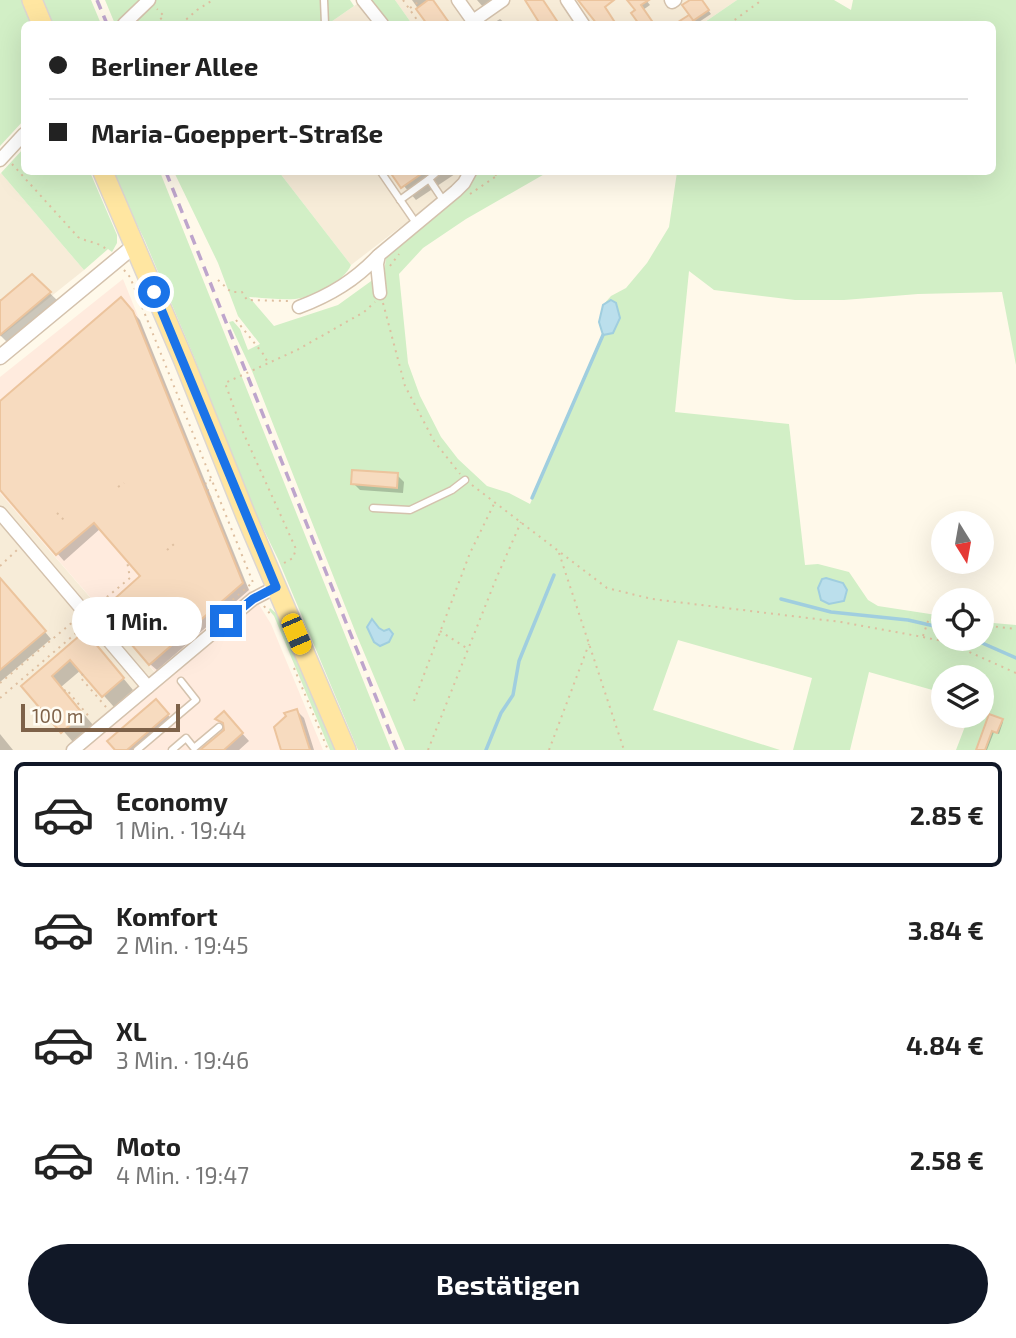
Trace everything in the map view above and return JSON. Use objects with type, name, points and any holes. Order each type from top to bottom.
[{"type":"main road","points":[[32,0],[41,21]]},
{"type":"main road","points":[[104,175],[184,361],[268,584],[346,750]]},
{"type":"street","points":[[363,0],[380,21]]},
{"type":"street","points":[[458,0],[473,21]]},
{"type":"street","points":[[477,21],[503,0]]},
{"type":"street","points":[[567,0],[581,21]]},
{"type":"street","points":[[127,21],[151,3]]},
{"type":"street","points":[[2,158],[21,137]]},
{"type":"street","points":[[299,307],[320,299],[353,280],[464,183],[468,175]]},
{"type":"street","points":[[0,357],[134,246]]},
{"type":"street","points":[[379,255],[380,290]]},
{"type":"street","points":[[0,513],[148,687]]},
{"type":"street","points":[[73,750],[268,584]]},
{"type":"street","points":[[85,739],[95,750]]},
{"type":"lane","points":[[324,0],[325,21]]},
{"type":"lane","points":[[383,175],[416,223]]},
{"type":"lane","points":[[400,200],[434,175]]},
{"type":"lane","points":[[429,179],[443,200]]},
{"type":"lane","points":[[373,508],[410,510],[465,481]]},
{"type":"lane","points":[[137,750],[196,699],[181,681]]},
{"type":"lane","points":[[172,750],[186,738],[194,748],[219,727]]},
{"type":"path","points":[[184,21],[213,0]]},
{"type":"path","points":[[403,0],[418,21]]},
{"type":"path","points":[[409,8],[421,0]]},
{"type":"path","points":[[733,21],[762,0]]},
{"type":"path","points":[[151,3],[164,16],[158,21]]},
{"type":"path","points":[[2,158],[78,237],[84,241],[99,243],[130,277],[212,480],[268,584],[265,609],[272,617]]},
{"type":"path","points":[[466,198],[497,175]]},
{"type":"path","points":[[268,584],[293,558],[296,549],[242,430],[225,383],[298,350],[364,312],[404,250]]},
{"type":"path","points":[[218,279],[231,292],[242,292],[247,300],[293,301],[299,307]]},
{"type":"path","points":[[380,290],[405,386],[434,441],[465,481],[607,588],[652,599],[841,622],[923,637],[947,642],[1015,673],[1016,666]]},
{"type":"path","points":[[236,320],[268,364]]},
{"type":"path","points":[[212,480],[205,482],[215,510]]},
{"type":"path","points":[[118,487],[124,483]]},
{"type":"path","points":[[414,701],[470,553],[495,503]]},
{"type":"path","points":[[57,513],[65,522]]},
{"type":"path","points":[[428,750],[521,522]]},
{"type":"path","points":[[0,566],[26,542]]},
{"type":"path","points":[[167,550],[174,544]]},
{"type":"path","points":[[559,552],[624,750]]},
{"type":"path","points":[[0,698],[130,578],[127,561]]},
{"type":"path","points":[[0,683],[88,617]]},
{"type":"path","points":[[923,637],[931,618]]},
{"type":"path","points":[[994,626],[1016,629]]},
{"type":"path","points":[[440,631],[469,649]]},
{"type":"path","points":[[549,750],[589,643]]},
{"type":"path","points":[[292,665],[328,750]]},
{"type":"path","points":[[83,674],[80,677],[107,708]]},
{"type":"path","points":[[64,691],[66,689],[92,720]]},
{"type":"shaded area","points":[[395,0],[737,0],[706,21],[410,21]]},
{"type":"shaded area","points":[[357,4],[370,21],[332,21]]},
{"type":"shaded area","points":[[0,174],[84,270],[0,337]]},
{"type":"shaded area","points":[[281,175],[461,175],[446,192],[351,265]]},
{"type":"shaded area","points":[[123,279],[245,582],[271,624],[323,750],[81,750],[163,681],[0,493],[0,377]]},
{"type":"shaded area","points":[[0,493],[163,682],[81,750],[0,750]]},
{"type":"green space","points":[[0,0],[91,0],[100,21],[21,21],[21,123],[0,146]]},
{"type":"green space","points":[[105,0],[350,0],[354,6],[332,21],[114,21]]},
{"type":"green space","points":[[369,0],[395,0],[410,21],[384,21]]},
{"type":"green space","points":[[737,0],[834,0],[851,10],[853,0],[1016,0],[1016,365],[1002,292],[795,300],[714,290],[689,271],[675,412],[789,424],[805,565],[818,564],[849,572],[868,600],[878,606],[931,614],[931,651],[994,651],[994,623],[1016,625],[1016,750],[956,750],[964,728],[994,728],[994,665],[931,665],[931,690],[869,672],[850,750],[793,750],[812,678],[678,640],[653,710],[780,750],[405,750],[252,371],[229,322],[233,321],[240,329],[248,350],[260,344],[238,316],[218,263],[175,175],[281,175],[351,265],[335,283],[302,298],[249,297],[274,326],[338,305],[374,279],[382,288],[389,250],[471,175],[543,175],[466,219],[423,248],[399,274],[408,363],[420,396],[441,437],[458,459],[487,486],[530,504],[603,335],[613,333],[616,303],[611,300],[603,305],[611,296],[626,288],[647,263],[669,227],[677,175],[996,175],[996,21],[706,21]]},
{"type":"green space","points":[[21,151],[21,175],[91,175],[117,235],[117,243],[112,252],[108,249],[84,270],[1,173]]},
{"type":"green space","points":[[113,175],[161,175],[391,750],[358,750],[278,559],[244,489],[194,357],[145,241]]},
{"type":"green space","points":[[270,608],[277,614],[335,750],[330,750]]},
{"type":"water","points":[[611,300],[616,303],[620,318],[613,333],[603,335],[599,322],[603,305]]},
{"type":"water","points":[[822,579],[843,583],[847,590],[844,601],[829,604],[821,600],[818,588]]},
{"type":"water","points":[[372,619],[379,628],[384,631],[389,629],[393,634],[389,642],[380,646],[374,642],[367,627]]},
{"type":"building","points":[[428,0],[433,0],[448,21],[425,21],[416,9]]},
{"type":"building","points":[[525,0],[543,0],[557,21],[538,21]]},
{"type":"building","points":[[578,0],[614,0],[605,7],[614,21],[595,21]]},
{"type":"building","points":[[627,0],[649,0],[641,5],[652,21],[637,21],[631,13],[635,10]]},
{"type":"building","points":[[690,0],[702,0],[709,10],[693,21],[680,21],[689,15],[693,20],[682,5]]},
{"type":"building","points":[[392,175],[420,175],[401,188]]},
{"type":"building","points":[[32,274],[51,292],[0,335],[0,301]]},
{"type":"building","points":[[121,297],[133,311],[243,583],[149,665],[102,610],[140,576],[94,523],[56,555],[0,490],[0,401]]},
{"type":"building","points":[[352,470],[398,473],[397,488],[351,484]]},
{"type":"building","points":[[0,578],[46,631],[0,670]]},
{"type":"building","points":[[85,631],[124,678],[102,697],[70,660],[52,676],[83,714],[61,733],[21,686]]},
{"type":"building","points":[[156,699],[169,714],[127,750],[115,750],[107,741]]},
{"type":"building","points":[[297,709],[310,750],[281,750],[274,727],[286,716],[284,713]]},
{"type":"building","points":[[224,711],[243,733],[224,750],[200,750],[224,730],[223,723],[215,719]]},
{"type":"building","points":[[994,716],[1003,719],[997,733],[992,731],[985,750],[976,750],[984,728],[994,728]]},
{"type":"waterway","points":[[532,498],[603,335]]},
{"type":"waterway","points":[[486,750],[501,713],[513,695],[519,661],[554,575]]},
{"type":"waterway","points":[[781,599],[831,612],[908,620],[931,625]]},
{"type":"waterway","points":[[994,648],[1016,658]]},
{"type":"railway","points":[[97,0],[106,21]]},
{"type":"railway","points":[[167,175],[397,750]]},
{"type":"route","points":[[154,292],[276,587],[253,599],[226,621]]}]
